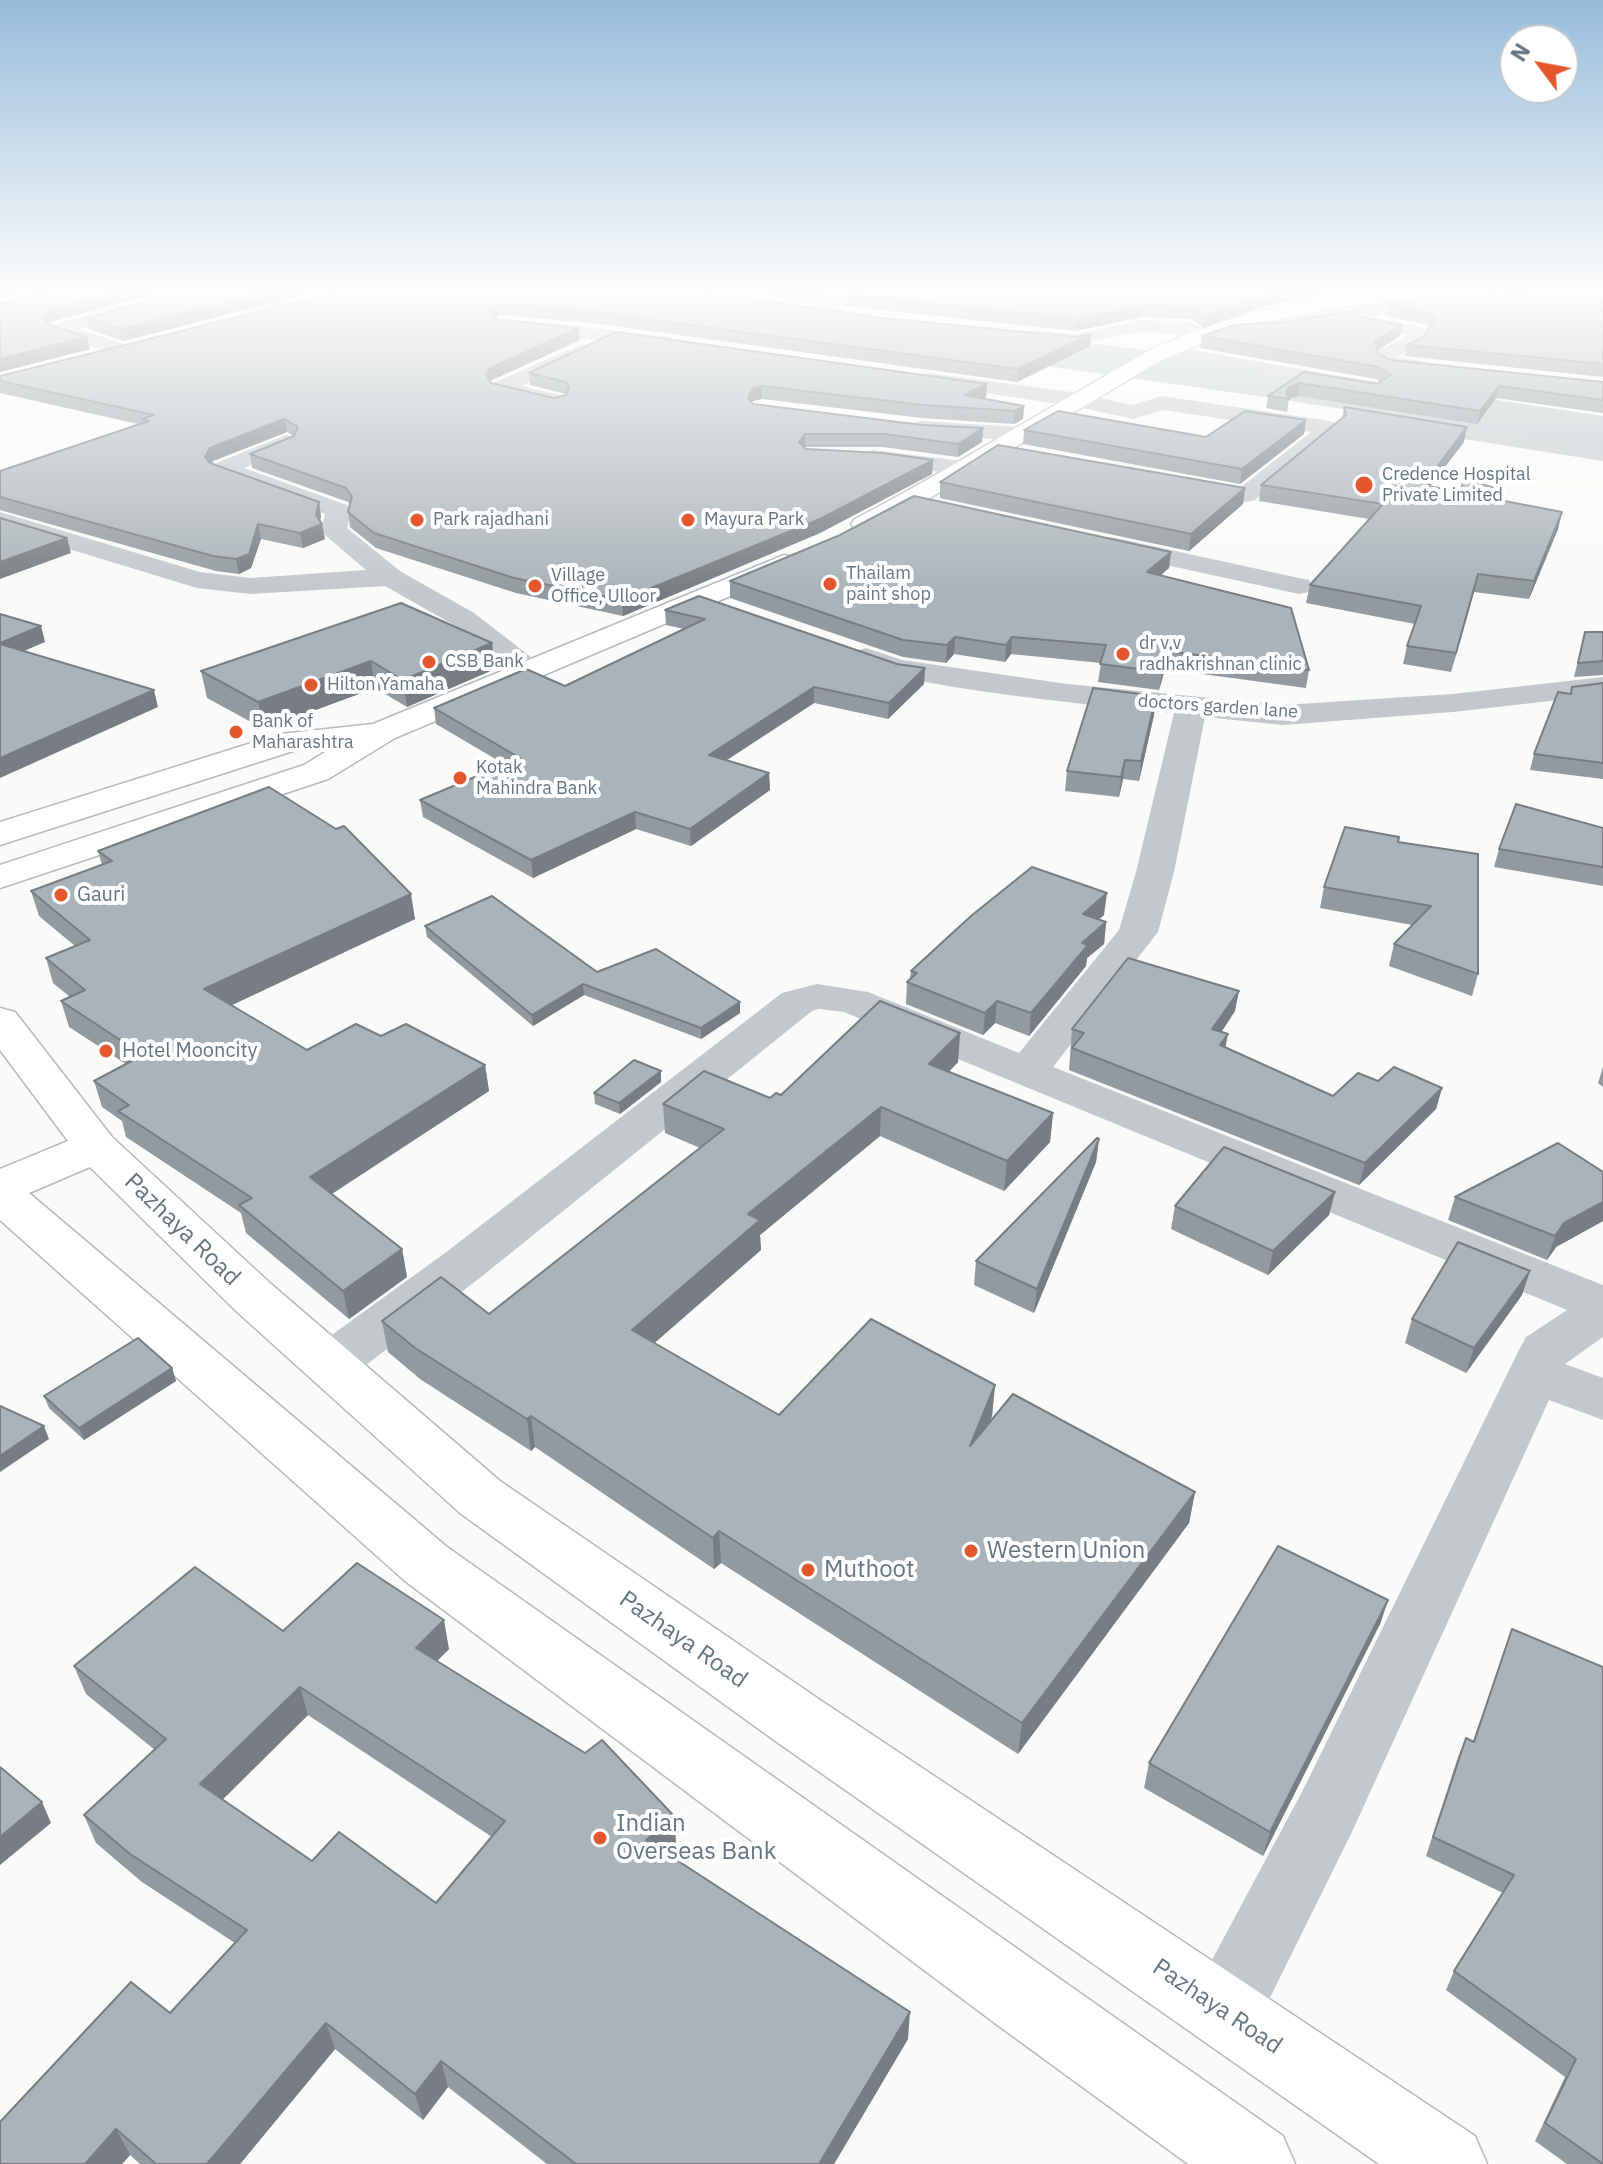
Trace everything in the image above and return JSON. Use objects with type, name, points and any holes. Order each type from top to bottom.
[{"type":"main road","points":[[843,535],[909,501],[992,449],[1021,444],[1078,400],[1095,391]]},
{"type":"main road","points":[[0,877],[316,772],[384,731],[801,555]]},
{"type":"main road","points":[[0,834],[292,741],[384,731]]},
{"type":"main road","name":"Pazhaya Road","points":[[0,1021],[96,1147],[253,1297],[480,1497],[797,1720],[1447,2164]]},
{"type":"main road","points":[[0,1187],[96,1147]]},
{"type":"main road","points":[[0,1194],[426,1564],[1255,2164]]},
{"type":"street","points":[[514,391],[556,401]]},
{"type":"street","points":[[1014,391],[1133,412],[1162,403],[1330,428],[1246,495],[1157,479]]},
{"type":"street","points":[[1078,400],[1133,391]]},
{"type":"street","points":[[1185,391],[1352,415]]},
{"type":"street","points":[[1383,420],[1603,454]]},
{"type":"street","points":[[893,424],[1021,444]]},
{"type":"street","points":[[286,442],[222,469],[338,510],[334,530],[390,577],[464,619],[529,670]]},
{"type":"street","points":[[855,456],[962,468]]},
{"type":"street","points":[[909,501],[940,507]]},
{"type":"street","points":[[0,520],[208,582],[250,586],[390,577]]},
{"type":"street","points":[[1081,538],[1299,586]]},
{"type":"street","points":[[701,599],[746,615]]},
{"type":"street","name":"doctors garden lane","points":[[837,647],[897,668],[1067,693],[1283,715],[1453,703],[1603,686]]},
{"type":"street","points":[[1027,1072],[1138,932],[1155,872],[1191,707]]},
{"type":"street","points":[[330,1364],[463,1265],[797,1002],[817,996],[853,1001],[1603,1305]]},
{"type":"street","points":[[1224,2012],[1327,1812],[1545,1350],[1603,1312]]},
{"type":"street","points":[[1535,1373],[1603,1400]]},
{"type":"building","points":[[45,391],[525,391],[554,398],[566,395],[568,391],[752,391],[748,398],[753,404],[922,425],[983,428],[958,444],[884,434],[805,434],[799,442],[806,449],[883,453],[933,460],[820,519],[622,600],[514,578],[374,533],[348,512],[352,496],[346,488],[250,454],[294,436],[298,427],[284,419],[210,448],[205,457],[210,463],[319,502],[316,515],[322,524],[300,533],[258,524],[249,554],[236,559],[213,556],[0,497],[0,471],[149,421],[143,419],[154,415]]},
{"type":"building","points":[[804,391],[972,391],[964,395],[1024,406],[1015,411],[923,405]]},
{"type":"building","points":[[1276,391],[1287,391],[1289,399],[1268,396]]},
{"type":"building","points":[[1351,391],[1495,391],[1480,411]]},
{"type":"building","points":[[1536,391],[1603,391],[1603,400]]},
{"type":"building","points":[[1344,407],[1467,427],[1423,485],[1460,492],[1464,479],[1502,490],[1499,500],[1562,512],[1534,581],[1478,574],[1456,653],[1407,646],[1421,606],[1310,585],[1383,504],[1261,485],[1346,415]]},
{"type":"building","points":[[1058,411],[1206,437],[1245,411],[1306,420],[1242,469],[1024,430]]},
{"type":"building","points":[[998,445],[1245,488],[1191,534],[940,482]]},
{"type":"building","points":[[914,496],[1171,552],[1147,572],[1291,608],[1309,670],[1168,651],[1162,672],[1100,664],[1106,645],[1012,637],[1006,645],[955,637],[947,645],[903,640],[730,581],[840,535]]},
{"type":"building","points":[[0,518],[67,538],[0,562]]},
{"type":"building","points":[[699,596],[897,664],[925,668],[889,703],[814,687],[709,755],[769,773],[690,829],[635,812],[531,860],[420,800],[520,758],[434,708],[526,669],[565,686],[705,619],[665,610]]},
{"type":"building","points":[[401,603],[492,643],[403,680],[371,661],[258,702],[201,671]]},
{"type":"building","points":[[0,614],[41,626],[0,643]]},
{"type":"building","points":[[1585,632],[1603,632],[1603,661],[1578,663]]},
{"type":"building","points":[[0,644],[154,690],[0,758]]},
{"type":"building","points":[[1603,683],[1603,763],[1534,754],[1558,692],[1571,694],[1572,687]]},
{"type":"building","points":[[1093,688],[1156,696],[1141,761],[1125,760],[1121,777],[1067,771]]},
{"type":"building","points":[[269,787],[336,829],[344,826],[411,894],[204,989],[307,1050],[356,1024],[381,1036],[406,1024],[485,1065],[310,1177],[402,1249],[343,1291],[239,1205],[252,1198],[118,1111],[129,1105],[94,1081],[143,1055],[61,1001],[85,990],[46,958],[90,940],[31,891],[112,861],[98,851]]},
{"type":"building","points":[[1516,804],[1603,828],[1603,867],[1499,849]]},
{"type":"building","points":[[1345,827],[1399,837],[1398,842],[1478,854],[1478,974],[1394,944],[1431,906],[1324,887]]},
{"type":"building","points":[[1032,867],[1107,893],[1083,914],[1106,922],[1082,943],[1088,945],[1031,1013],[997,1001],[985,1013],[907,982],[917,973],[911,971],[971,916]]},
{"type":"building","points":[[492,896],[597,972],[656,949],[740,1002],[701,1028],[583,984],[532,1015],[425,926]]},
{"type":"building","points":[[1128,958],[1239,991],[1212,1029],[1228,1034],[1220,1045],[1333,1096],[1358,1073],[1378,1081],[1394,1067],[1442,1088],[1365,1163],[1072,1048],[1084,1033],[1072,1029]]},
{"type":"building","points":[[880,1001],[960,1033],[929,1064],[1053,1113],[1007,1161],[881,1107],[748,1214],[760,1220],[632,1330],[779,1415],[871,1319],[995,1385],[970,1446],[1013,1394],[1195,1492],[1022,1723],[719,1531],[713,1538],[531,1416],[527,1419],[415,1348],[382,1321],[441,1277],[489,1314],[724,1129],[663,1104],[704,1071],[770,1098],[776,1093],[781,1095]]},
{"type":"building","points":[[634,1060],[661,1071],[619,1103],[594,1093]]},
{"type":"building","points":[[1097,1138],[1037,1289],[976,1261]]},
{"type":"building","points":[[1558,1143],[1603,1172],[1603,1202],[1564,1223],[1555,1236],[1455,1197]]},
{"type":"building","points":[[1224,1147],[1335,1192],[1273,1251],[1175,1206]]},
{"type":"building","points":[[1458,1242],[1530,1271],[1474,1348],[1412,1319]]},
{"type":"building","points":[[138,1338],[172,1368],[79,1428],[44,1396]]},
{"type":"building","points":[[0,1406],[44,1426],[0,1456]]},
{"type":"building","points":[[1278,1546],[1388,1600],[1270,1832],[1149,1763]]},
{"type":"building","points":[[357,1563],[444,1620],[416,1648],[585,1753],[602,1740],[674,1816],[646,1840],[910,2012],[819,2164],[576,2164],[441,2061],[415,2094],[326,2023],[207,2164],[156,2164],[116,2129],[85,2164],[0,2164],[0,2122],[131,1982],[170,2013],[247,1930],[130,1854],[84,1815],[166,1739],[74,1666],[195,1567],[283,1631]],"holes":[[[300,1687],[505,1821],[436,1903],[339,1832],[312,1861],[200,1784]]]},
{"type":"building","points":[[1512,1629],[1603,1667],[1603,2164],[1545,2123],[1576,2059],[1454,1971],[1514,1875],[1433,1837],[1466,1738],[1474,1742]]},
{"type":"building","points":[[0,1767],[42,1802],[0,1837]]},
{"type":"waterway","points":[[1330,391],[1603,433]]},
{"type":"place","name":"Credence Hospital Private Limited","points":[[1364,485]]},
{"type":"place","name":"Park rajadhani","points":[[417,520]]},
{"type":"place","name":"Mayura Park","points":[[688,520]]},
{"type":"place","name":"Thailam paint shop","points":[[830,584]]},
{"type":"place","name":"Village Office, Ulloor","points":[[535,586]]},
{"type":"place","name":"dr v.v radhakrishnan clinic","points":[[1123,654]]},
{"type":"place","name":"CSB Bank","points":[[429,662]]},
{"type":"place","name":"Hilton Yamaha","points":[[311,685]]},
{"type":"place","name":"Bank of Maharashtra","points":[[236,732]]},
{"type":"place","name":"Kotak Mahindra Bank","points":[[460,778]]},
{"type":"place","name":"Gauri","points":[[61,895]]},
{"type":"place","name":"Hotel Mooncity","points":[[106,1051]]},
{"type":"place","name":"Western Union","points":[[971,1551]]},
{"type":"place","name":"Muthoot","points":[[808,1570]]},
{"type":"place","name":"Indian Overseas Bank","points":[[600,1838]]}]
